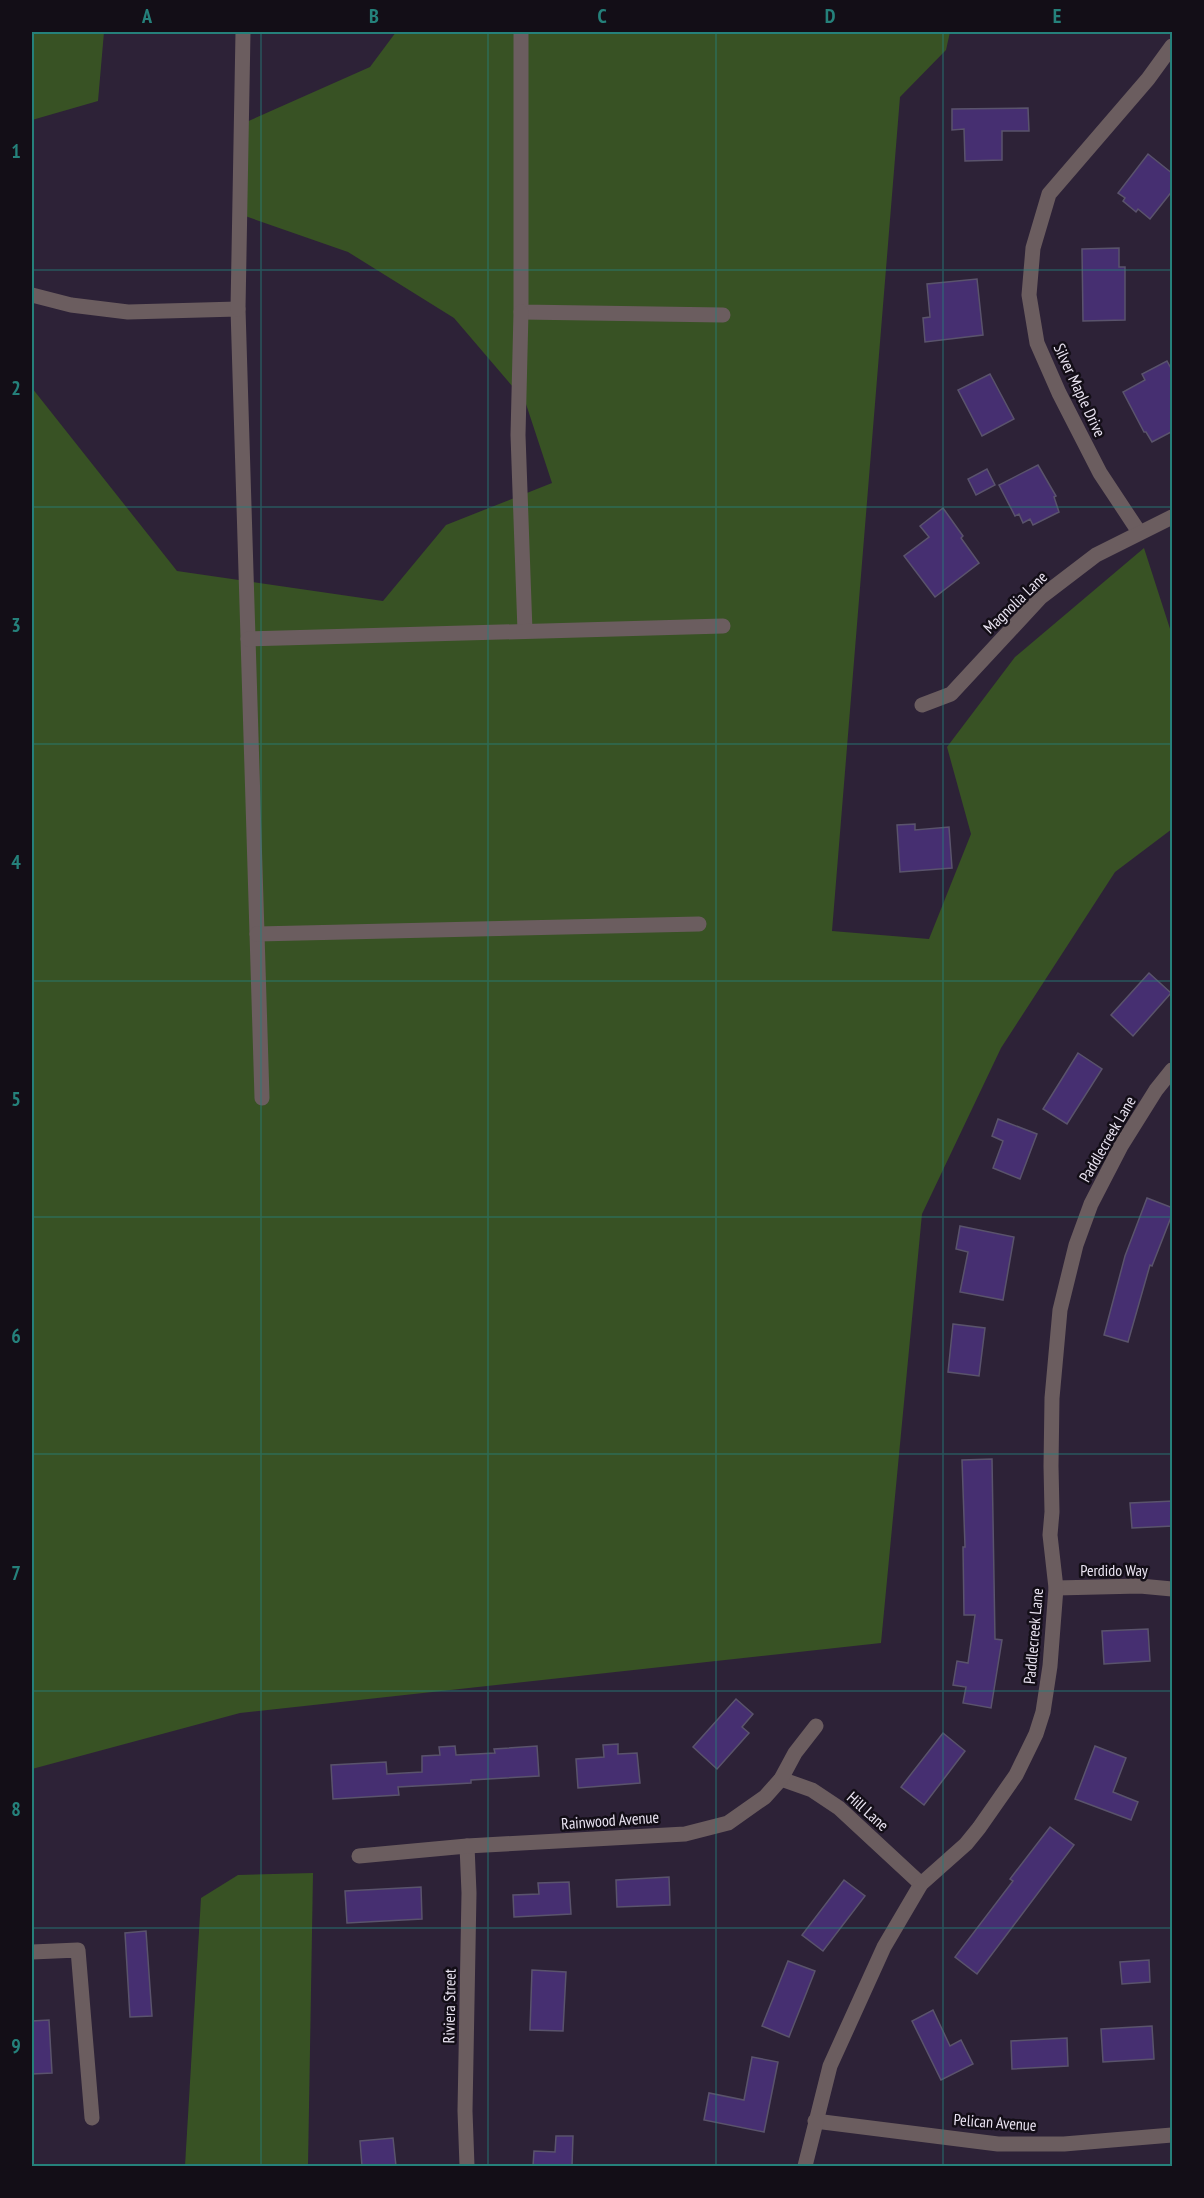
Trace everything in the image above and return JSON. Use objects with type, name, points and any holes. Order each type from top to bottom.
[{"type":"street","points":[[243,32],[238,309],[262,1098]]},
{"type":"street","points":[[521,32],[521,312],[518,435],[525,631]]},
{"type":"street","name":"Silver Maple Drive","points":[[1139,532],[1100,472],[1059,393],[1037,343],[1029,295],[1033,248],[1049,194],[1148,79],[1173,46]]},
{"type":"street","points":[[32,295],[71,305],[128,312],[238,309]]},
{"type":"street","points":[[521,312],[723,315]]},
{"type":"street","name":"Magnolia Lane","points":[[922,705],[951,694],[1041,597],[1096,555],[1173,517]]},
{"type":"street","points":[[248,639],[723,626]]},
{"type":"street","points":[[257,934],[699,924]]},
{"type":"street","name":"Paddlecreek Lane","points":[[805,2166],[830,2066],[884,1947],[921,1884],[966,1844],[979,1828],[1016,1775],[1036,1734],[1043,1712],[1050,1666],[1056,1588],[1050,1535],[1051,1455],[1055,1354],[1060,1310],[1076,1245],[1091,1204],[1121,1146],[1156,1090],[1173,1070]]},
{"type":"street","name":"Perdido Way","points":[[1056,1588],[1140,1586],[1173,1589]]},
{"type":"street","name":"Rainwood Avenue","points":[[359,1856],[467,1846],[685,1834],[728,1823],[765,1797],[781,1779],[795,1753],[816,1725]]},
{"type":"street","name":"Hill Lane","points":[[781,1779],[812,1790],[839,1808],[921,1884]]},
{"type":"street","name":"Riviera Street","points":[[467,1846],[469,1893],[465,2111],[467,2166]]},
{"type":"street","points":[[32,1952],[78,1950],[92,2118]]},
{"type":"street","name":"Pelican Avenue","points":[[815,2121],[998,2144],[1064,2144],[1173,2135]]},
{"type":"green space","points":[[32,32],[104,32],[98,101],[32,120]]},
{"type":"green space","points":[[396,32],[950,32],[946,50],[900,97],[832,931],[929,939],[971,834],[947,747],[1015,657],[1144,548],[1172,635],[1172,829],[1115,872],[1001,1048],[922,1214],[881,1643],[240,1713],[32,1769],[32,388],[177,571],[383,601],[446,525],[552,483],[525,401],[454,318],[348,252],[245,216],[244,123],[370,67]]},
{"type":"green space","points":[[313,1873],[308,2166],[185,2166],[201,1898],[238,1875]]},
{"type":"building","points":[[1028,108],[1029,131],[1002,131],[1002,160],[965,161],[964,129],[952,130],[952,109]]},
{"type":"building","points":[[1148,154],[1173,174],[1173,190],[1150,219],[1138,209],[1136,212],[1123,201],[1125,198],[1118,193]]},
{"type":"building","points":[[1119,248],[1119,267],[1125,267],[1125,320],[1083,321],[1082,249]]},
{"type":"building","points":[[977,279],[983,335],[925,342],[923,318],[930,317],[927,284]]},
{"type":"building","points":[[1167,361],[1173,372],[1173,431],[1152,442],[1144,432],[1123,392],[1145,380],[1142,374]]},
{"type":"building","points":[[990,374],[1014,419],[982,436],[958,390]]},
{"type":"building","points":[[1038,465],[1056,496],[1054,497],[1059,512],[1033,525],[1030,519],[1023,523],[1019,514],[1015,516],[999,485]]},
{"type":"building","points":[[987,469],[995,485],[976,495],[968,479]]},
{"type":"building","points":[[943,508],[979,563],[935,597],[904,556],[929,537],[920,526]]},
{"type":"building","points":[[915,824],[915,830],[949,827],[952,868],[900,872],[897,825]]},
{"type":"building","points":[[1149,973],[1171,993],[1133,1036],[1111,1015]]},
{"type":"building","points":[[1078,1053],[1102,1069],[1067,1124],[1043,1109]]},
{"type":"building","points":[[998,1119],[1037,1134],[1020,1179],[993,1168],[1003,1141],[992,1136]]},
{"type":"building","points":[[1147,1198],[1173,1208],[1173,1212],[1152,1266],[1150,1265],[1128,1342],[1104,1335],[1125,1256]]},
{"type":"building","points":[[960,1226],[1014,1237],[1003,1300],[960,1292],[968,1252],[956,1249]]},
{"type":"building","points":[[953,1324],[985,1328],[979,1376],[948,1372]]},
{"type":"building","points":[[992,1459],[995,1639],[1002,1640],[991,1708],[963,1703],[966,1687],[953,1685],[957,1661],[968,1663],[975,1615],[964,1615],[963,1547],[965,1547],[962,1460]]},
{"type":"building","points":[[1173,1501],[1173,1526],[1132,1528],[1130,1503]]},
{"type":"building","points":[[1148,1629],[1150,1661],[1104,1664],[1102,1631]]},
{"type":"building","points":[[736,1699],[753,1714],[742,1727],[749,1733],[717,1769],[693,1747]]},
{"type":"building","points":[[943,1733],[965,1751],[924,1805],[901,1787]]},
{"type":"building","points":[[618,1744],[618,1754],[637,1753],[640,1783],[578,1788],[576,1759],[604,1757],[603,1745]]},
{"type":"building","points":[[455,1746],[456,1755],[495,1753],[494,1749],[537,1746],[539,1776],[398,1787],[399,1795],[333,1799],[331,1765],[386,1762],[387,1774],[422,1772],[422,1756],[440,1755],[439,1747]]},
{"type":"building","points":[[1095,1746],[1126,1758],[1113,1792],[1138,1802],[1131,1820],[1075,1799]]},
{"type":"building","points":[[1050,1827],[1074,1845],[977,1974],[955,1957],[1013,1881],[1010,1879]]},
{"type":"building","points":[[669,1877],[670,1905],[617,1907],[616,1880]]},
{"type":"building","points":[[844,1880],[865,1896],[823,1951],[802,1935]]},
{"type":"building","points":[[569,1882],[571,1914],[514,1917],[513,1895],[539,1894],[538,1883]]},
{"type":"building","points":[[421,1887],[422,1919],[347,1923],[345,1891]]},
{"type":"building","points":[[146,1931],[152,2016],[130,2017],[125,1933]]},
{"type":"building","points":[[1149,1960],[1150,1982],[1122,1984],[1120,1962]]},
{"type":"building","points":[[788,1961],[815,1971],[789,2037],[762,2026]]},
{"type":"building","points":[[532,1970],[566,1972],[563,2031],[530,2030]]},
{"type":"building","points":[[933,2010],[950,2046],[961,2040],[973,2064],[941,2080],[912,2021]]},
{"type":"building","points":[[49,2020],[52,2073],[32,2074],[32,2021]]},
{"type":"building","points":[[1152,2026],[1154,2059],[1103,2062],[1101,2029]]},
{"type":"building","points":[[1067,2038],[1068,2066],[1012,2069],[1011,2041]]},
{"type":"building","points":[[752,2057],[778,2062],[764,2132],[704,2120],[709,2093],[744,2100]]},
{"type":"building","points":[[556,2136],[573,2136],[572,2166],[533,2166],[534,2151],[555,2152]]},
{"type":"building","points":[[393,2138],[396,2166],[362,2166],[360,2141]]}]
